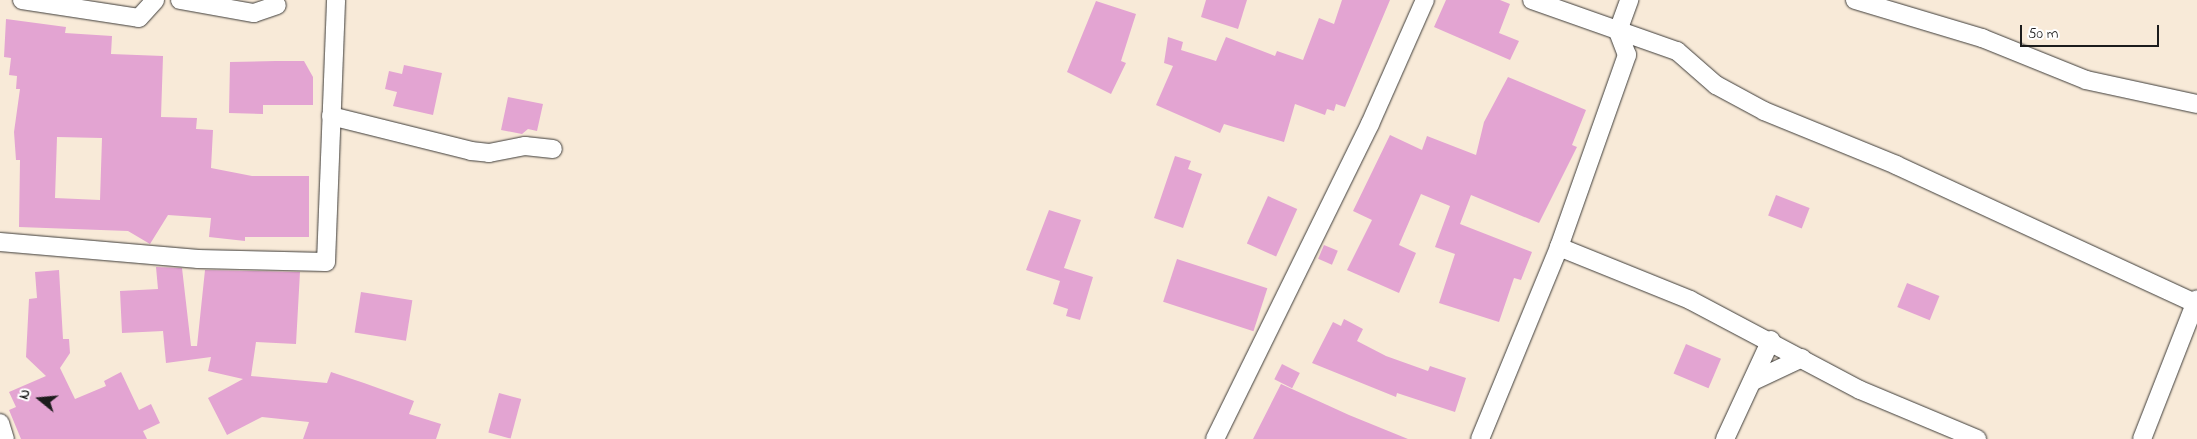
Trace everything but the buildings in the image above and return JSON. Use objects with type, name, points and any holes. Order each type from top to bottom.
[{"type":"street","points":[[22,0],[139,18],[155,0]]},
{"type":"street","points":[[180,0],[254,13],[277,5]]},
{"type":"street","points":[[0,242],[198,259],[326,262],[336,0]]},
{"type":"street","points":[[1215,439],[1370,124],[1425,0]]},
{"type":"street","points":[[1532,0],[1677,51],[1716,86],[1764,111],[1896,165],[2196,301],[2142,439]]},
{"type":"street","points":[[1480,439],[1559,247],[1627,55],[1618,31],[1629,0]]},
{"type":"street","points":[[1855,0],[1982,38],[2086,80],[2197,104]]},
{"type":"street","points":[[332,116],[471,151],[489,153],[525,146],[554,149]]},
{"type":"street","points":[[1559,247],[1690,300],[1771,340],[1860,390],[1977,439]]},
{"type":"street","points":[[1725,439],[1771,340]]},
{"type":"street","points":[[1753,381],[1802,358]]},
{"type":"street","points":[[0,423],[5,439]]}]
